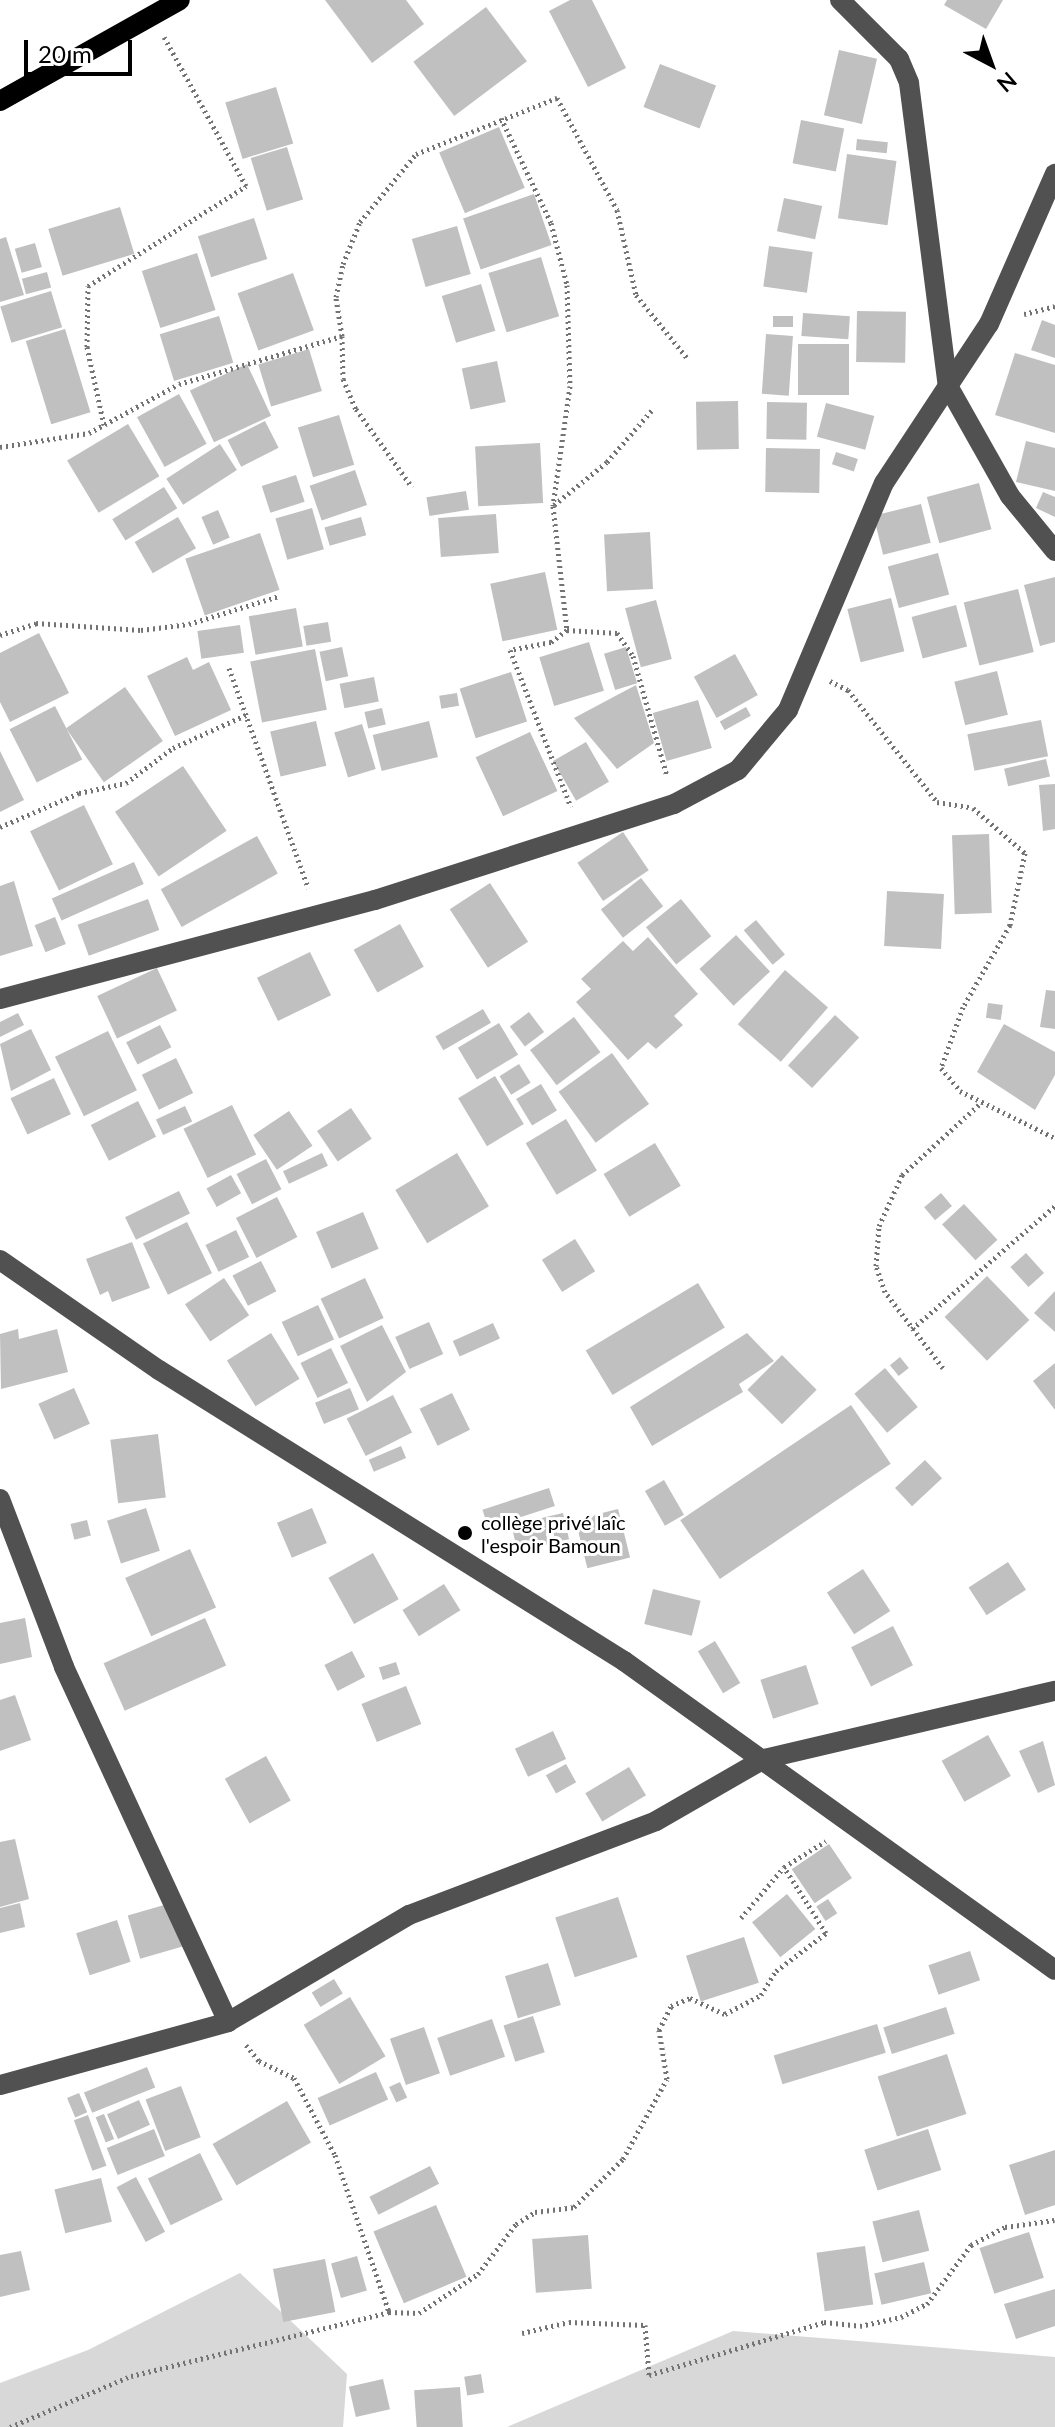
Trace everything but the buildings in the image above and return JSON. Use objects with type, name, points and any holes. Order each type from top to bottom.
[{"type":"main road","points":[[0,101],[155,17],[180,0]]},
{"type":"street","points":[[840,0],[899,59],[909,83],[948,386],[1010,496],[1055,551]]},
{"type":"street","points":[[0,999],[318,916],[674,804],[738,770],[788,710],[884,483],[989,324],[1055,174]]},
{"type":"street","points":[[0,1260],[159,1370],[624,1661],[1055,1970]]},
{"type":"street","points":[[0,1499],[64,1667],[228,2022]]},
{"type":"street","points":[[0,2085],[228,2022],[409,1915],[656,1821],[764,1759],[1055,1691]]},
{"type":"path","points":[[104,425],[87,347],[88,286],[246,186],[155,17]]},
{"type":"path","points":[[412,487],[352,399],[343,379],[342,336],[336,297],[360,222],[416,154],[557,98],[617,210],[636,295],[688,359]]},
{"type":"path","points":[[501,118],[551,223],[567,285],[570,386],[553,506],[567,630]]},
{"type":"path","points":[[0,447],[104,425],[179,384],[342,336]]},
{"type":"path","points":[[553,506],[607,462],[652,410]]},
{"type":"path","points":[[0,635],[36,623],[141,630],[189,624],[279,596]]},
{"type":"path","points":[[582,833],[510,650],[551,642],[567,630],[617,633],[633,656],[674,804]]},
{"type":"path","points":[[804,667],[848,690],[937,802],[973,808],[1025,853],[1010,925],[963,1007],[941,1068],[960,1091],[1055,1138]]},
{"type":"path","points":[[229,668],[318,916]]},
{"type":"path","points":[[0,827],[79,793],[126,783],[173,748],[248,714]]},
{"type":"path","points":[[943,1368],[912,1329],[876,1266],[879,1226],[902,1175],[982,1102]]},
{"type":"path","points":[[912,1329],[1055,1206]]},
{"type":"path","points":[[741,1918],[784,1867],[851,1826]]},
{"type":"path","points":[[10,2427],[131,2376],[389,2312],[419,2313],[478,2274],[516,2224],[535,2212],[574,2207],[623,2159],[667,2079],[659,2030],[671,2006],[690,1998],[725,2014],[761,1995],[776,1971],[826,1933],[784,1867]]},
{"type":"path","points":[[228,2022],[259,2061],[294,2078],[355,2196],[389,2312]]},
{"type":"path","points":[[522,2333],[569,2322],[645,2325],[649,2375],[824,2322],[860,2326],[901,2317],[927,2304],[971,2245],[1005,2227],[1055,2220]]},
{"type":"shaded area","points":[[240,2273],[347,2374],[343,2427],[0,2427],[0,2383],[88,2350]]},
{"type":"shaded area","points":[[733,2331],[1055,2357],[1055,2427],[507,2427]]},
{"type":"place","name":"collège privé laîc l'espoir Bamoun","points":[[465,1533]]}]
